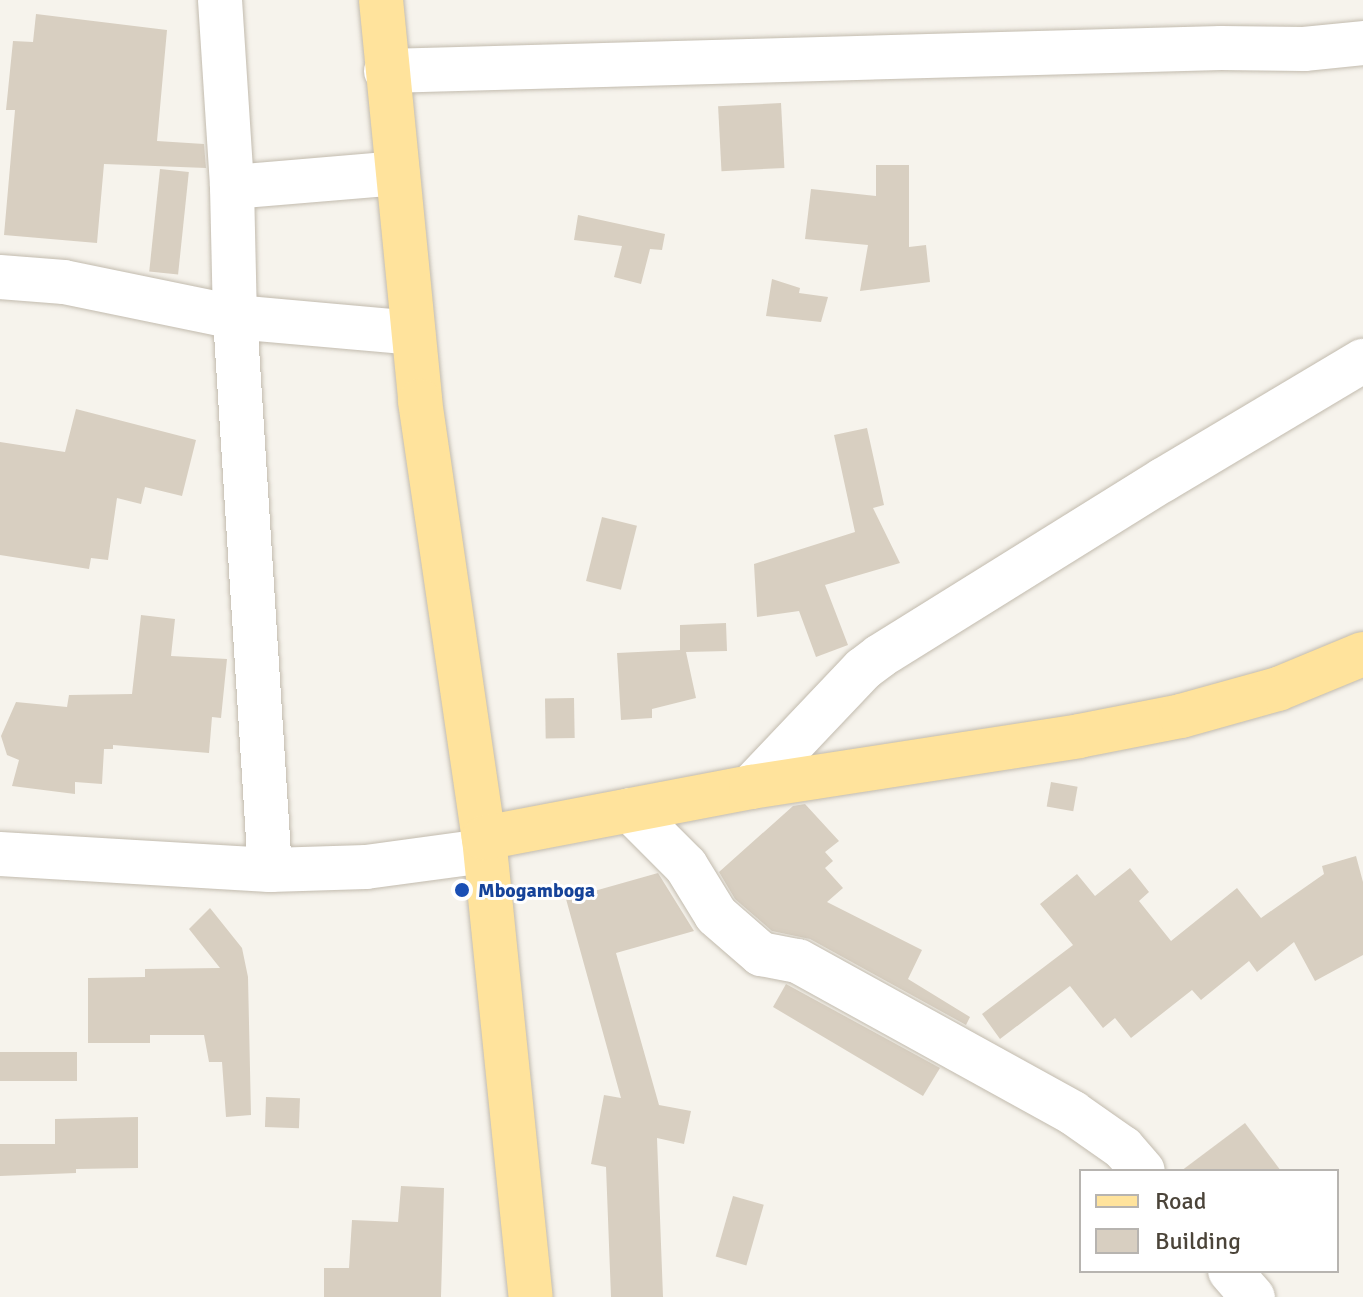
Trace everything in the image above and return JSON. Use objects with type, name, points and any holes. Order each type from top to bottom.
[{"type":"main road","points":[[381,0],[413,333],[484,844],[531,1297]]},
{"type":"main road","points":[[484,844],[630,810],[751,787],[1079,736],[1181,716],[1278,689],[1363,654]]},
{"type":"street","points":[[220,0],[232,187],[235,317],[270,870]]},
{"type":"street","points":[[386,71],[1221,48],[1304,49],[1363,43]]},
{"type":"street","points":[[232,187],[397,173]]},
{"type":"street","points":[[0,277],[64,282],[235,317],[413,333]]},
{"type":"street","points":[[751,787],[863,669],[880,656],[1163,480],[1363,361]]},
{"type":"street","points":[[630,810],[686,866],[716,915],[761,954],[798,961],[1073,1113],[1123,1148],[1141,1169]]},
{"type":"street","points":[[0,854],[270,870],[366,867],[484,844]]},
{"type":"street","points":[[1232,1273],[1253,1297]]},
{"type":"building","points":[[36,14],[167,30],[157,141],[204,144],[206,168],[104,164],[97,243],[4,235],[15,110],[6,110],[13,41],[33,42]]},
{"type":"building","points":[[781,103],[784,168],[721,171],[718,106]]},
{"type":"building","points":[[876,165],[909,165],[909,247],[926,245],[930,282],[860,291],[868,245],[805,239],[811,189],[876,196]]},
{"type":"building","points":[[160,169],[189,172],[178,274],[149,271]]},
{"type":"building","points":[[578,215],[665,234],[662,250],[650,249],[641,284],[614,277],[622,246],[574,240]]},
{"type":"building","points":[[772,279],[800,288],[799,293],[828,297],[821,322],[766,316]]},
{"type":"building","points":[[76,409],[196,440],[182,496],[145,487],[141,504],[117,498],[108,560],[91,558],[89,569],[0,555],[0,442],[65,452]]},
{"type":"building","points":[[867,428],[884,505],[873,508],[900,563],[825,585],[848,645],[816,657],[799,611],[757,617],[754,564],[855,532],[834,435]]},
{"type":"building","points":[[602,517],[637,526],[621,590],[586,581]]},
{"type":"building","points":[[141,615],[175,619],[171,656],[227,659],[221,718],[212,717],[209,753],[113,745],[113,749],[104,749],[102,784],[75,782],[75,794],[12,786],[19,760],[7,755],[1,736],[16,702],[67,707],[69,695],[132,694]]},
{"type":"building","points":[[726,623],[727,651],[686,652],[696,698],[652,709],[652,718],[621,720],[617,653],[680,650],[680,625]]},
{"type":"building","points":[[574,698],[575,738],[546,739],[545,699]]},
{"type":"building","points":[[1051,782],[1078,787],[1073,811],[1047,807]]},
{"type":"building","points":[[805,804],[839,841],[825,852],[833,861],[825,868],[843,888],[827,902],[922,950],[908,979],[970,1017],[966,1025],[810,939],[772,931],[735,899],[719,872],[793,806]]},
{"type":"building","points":[[1356,856],[1363,882],[1363,955],[1315,981],[1294,942],[1257,972],[1249,961],[1201,1000],[1192,990],[1131,1038],[1115,1018],[1103,1028],[1070,986],[1000,1039],[982,1014],[1073,945],[1040,904],[1077,874],[1095,896],[1130,868],[1149,892],[1139,901],[1171,941],[1237,888],[1261,918],[1324,874],[1322,866]]},
{"type":"building","points":[[658,873],[694,931],[616,953],[659,1105],[691,1111],[684,1144],[657,1138],[663,1297],[611,1297],[606,1167],[591,1164],[604,1095],[621,1098],[566,899]]},
{"type":"building","points":[[210,908],[242,948],[248,977],[251,1115],[226,1117],[222,1062],[209,1062],[204,1035],[150,1035],[150,1043],[88,1043],[88,978],[145,977],[145,969],[220,968],[189,929]]},
{"type":"building","points":[[786,984],[940,1068],[923,1096],[773,1007]]},
{"type":"building","points":[[0,1052],[77,1052],[77,1081],[0,1081]]},
{"type":"building","points":[[266,1097],[300,1098],[299,1128],[265,1127]]},
{"type":"building","points":[[138,1117],[138,1168],[76,1169],[76,1173],[0,1176],[0,1144],[55,1144],[55,1119]]},
{"type":"building","points":[[1245,1123],[1280,1169],[1184,1169]]},
{"type":"building","points":[[401,1186],[444,1188],[441,1297],[324,1297],[324,1268],[349,1268],[352,1220],[398,1222]]},
{"type":"building","points":[[733,1196],[764,1205],[746,1265],[716,1257]]},
{"type":"place","name":"Mbogamboga","points":[[462,890]]}]
